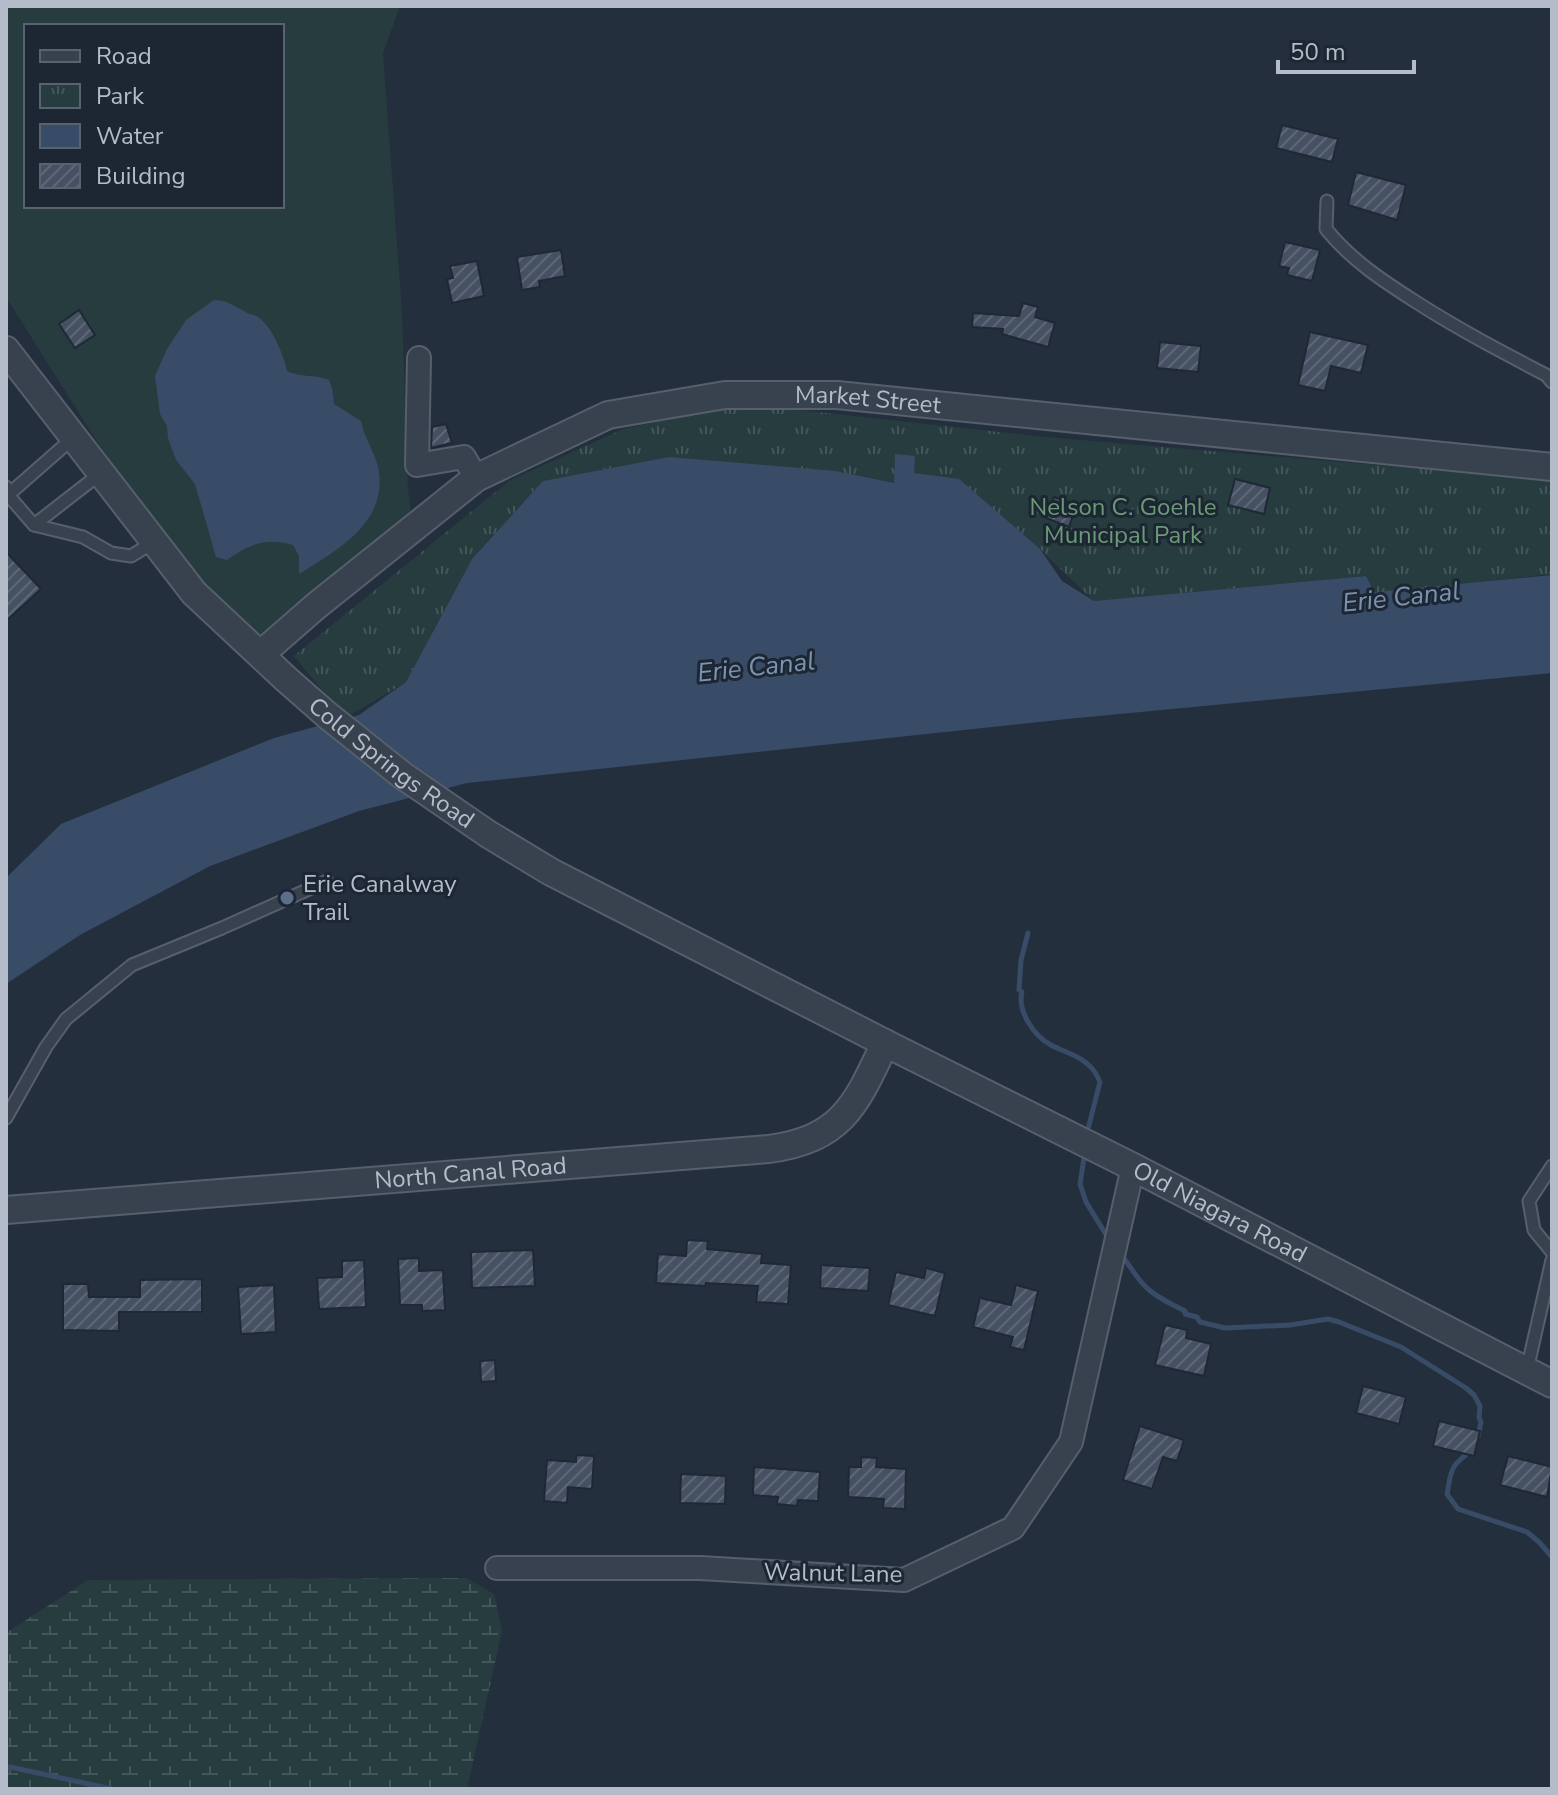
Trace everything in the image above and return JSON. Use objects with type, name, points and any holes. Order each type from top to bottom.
[{"type":"street","name":"Cold Springs Road","points":[[6,350],[194,593],[327,715],[402,775],[488,834],[551,872],[885,1043]]},
{"type":"street","points":[[419,358],[417,465],[464,457],[476,478]]},
{"type":"street","name":"Market Street","points":[[261,654],[476,478],[608,415],[725,395],[837,395],[1552,467]]},
{"type":"street","name":"Old Niagara Road","points":[[885,1043],[1133,1167],[1552,1384]]},
{"type":"street","name":"North Canal Road","points":[[6,1210],[690,1156],[794,1145],[829,1130],[845,1115],[867,1082],[885,1043]]},
{"type":"street","name":"Walnut Lane","points":[[497,1568],[700,1568],[904,1580],[1013,1528],[1071,1442],[1133,1167]]},
{"type":"lane","points":[[1327,201],[1326,229],[1341,248],[1387,284],[1461,330],[1546,375],[1552,382]]},
{"type":"lane","points":[[74,438],[7,491],[34,525],[83,537],[111,553],[131,556],[155,542]]},
{"type":"lane","points":[[34,525],[101,473]]},
{"type":"lane","points":[[6,1118],[46,1047],[66,1019],[132,965],[327,881]]},
{"type":"lane","points":[[1552,1166],[1529,1201],[1534,1230],[1552,1252]]},
{"type":"lane","points":[[1527,1371],[1552,1260]]},
{"type":"green space","points":[[6,6],[400,6],[383,53],[402,312],[408,489],[413,529],[264,637],[217,601],[174,552],[94,437],[6,297]]},
{"type":"green space","name":"Nelson C. Goehle Municipal Park","points":[[743,404],[1045,437],[1552,480],[1552,574],[1374,593],[1365,576],[1094,601],[1040,549],[895,483],[669,457],[543,481],[472,559],[406,682],[345,718],[294,656],[509,481],[623,429]]},
{"type":"green space","points":[[466,1578],[494,1594],[502,1631],[467,1789],[6,1789],[6,1633],[88,1580]]},
{"type":"water","points":[[214,300],[223,301],[262,320],[276,340],[287,371],[329,380],[334,404],[361,421],[378,467],[376,503],[358,532],[299,574],[299,556],[293,545],[284,543],[258,544],[227,560],[216,557],[195,484],[176,460],[167,426],[160,414],[155,376],[167,349],[186,320]]},
{"type":"water","name":"Erie Canal","points":[[895,454],[915,456],[914,473],[959,479],[1040,549],[1062,581],[1094,601],[1366,576],[1374,592],[1552,575],[1552,673],[1067,719],[467,783],[359,811],[210,866],[80,935],[6,984],[6,878],[61,824],[274,738],[359,715],[406,682],[472,559],[543,481],[669,457],[835,471],[894,483]]},
{"type":"building","points":[[1282,125],[1338,139],[1332,162],[1276,148]]},
{"type":"building","points":[[1356,172],[1406,185],[1397,220],[1348,205]]},
{"type":"building","points":[[1285,242],[1320,250],[1312,281],[1287,275],[1289,268],[1279,266]]},
{"type":"building","points":[[561,250],[565,276],[539,281],[540,287],[522,290],[517,257]]},
{"type":"building","points":[[477,261],[484,296],[452,303],[447,279],[453,278],[450,266]]},
{"type":"building","points":[[1023,303],[1038,307],[1035,317],[1055,323],[1048,347],[1002,334],[1003,329],[972,327],[973,313],[1019,316]]},
{"type":"building","points":[[79,310],[95,335],[75,348],[59,324]]},
{"type":"building","points":[[1310,332],[1368,345],[1361,373],[1331,366],[1325,391],[1298,385]]},
{"type":"building","points":[[1160,342],[1201,346],[1198,372],[1157,368]]},
{"type":"building","points":[[446,424],[452,443],[431,448],[432,427]]},
{"type":"building","points":[[1235,479],[1270,488],[1264,514],[1228,505]]},
{"type":"building","points":[[1054,497],[1077,505],[1069,527],[1046,518]]},
{"type":"building","points":[[6,552],[41,589],[6,621]]},
{"type":"building","points":[[687,1240],[708,1241],[707,1249],[762,1254],[761,1263],[791,1265],[788,1304],[756,1302],[758,1286],[656,1283],[658,1254],[686,1256]]},
{"type":"building","points":[[533,1250],[535,1286],[472,1288],[471,1252]]},
{"type":"building","points":[[419,1258],[419,1271],[443,1270],[445,1310],[422,1311],[422,1305],[400,1305],[398,1259]]},
{"type":"building","points":[[364,1260],[366,1307],[319,1309],[317,1278],[342,1277],[342,1261]]},
{"type":"building","points":[[821,1265],[870,1268],[868,1291],[820,1288]]},
{"type":"building","points":[[926,1268],[945,1273],[935,1316],[888,1305],[896,1272],[924,1278]]},
{"type":"building","points":[[202,1279],[202,1312],[119,1312],[119,1331],[63,1330],[63,1284],[88,1284],[89,1297],[140,1297],[140,1280]]},
{"type":"building","points":[[274,1285],[276,1332],[241,1334],[238,1287]]},
{"type":"building","points":[[1016,1285],[1038,1291],[1024,1350],[1010,1347],[1013,1337],[973,1327],[980,1298],[1011,1305]]},
{"type":"building","points":[[1165,1325],[1187,1330],[1186,1338],[1211,1344],[1204,1376],[1155,1365]]},
{"type":"building","points":[[495,1360],[496,1381],[481,1382],[480,1361]]},
{"type":"building","points":[[1363,1386],[1406,1397],[1399,1424],[1356,1413]]},
{"type":"building","points":[[1439,1421],[1480,1431],[1474,1456],[1433,1446]]},
{"type":"building","points":[[1140,1426],[1184,1440],[1177,1461],[1163,1457],[1152,1489],[1123,1480]]},
{"type":"building","points":[[576,1455],[594,1456],[592,1489],[568,1487],[567,1503],[544,1501],[547,1460],[576,1462]]},
{"type":"building","points":[[1508,1456],[1552,1467],[1547,1497],[1500,1485]]},
{"type":"building","points":[[861,1457],[877,1458],[876,1467],[906,1469],[905,1509],[883,1508],[884,1499],[848,1497],[849,1467],[861,1467]]},
{"type":"building","points":[[754,1467],[820,1472],[818,1501],[798,1500],[797,1506],[777,1504],[778,1497],[753,1495]]},
{"type":"building","points":[[681,1474],[726,1476],[725,1504],[680,1503]]},
{"type":"waterway","points":[[1028,933],[1021,960],[1019,990],[1022,992],[1024,1015],[1039,1036],[1085,1062],[1100,1082],[1087,1133]]},
{"type":"waterway","points":[[1085,1151],[1080,1184],[1086,1202],[1110,1241]]},
{"type":"waterway","points":[[1121,1255],[1150,1291],[1185,1311],[1185,1314],[1197,1317],[1200,1322],[1225,1328],[1290,1325],[1328,1319],[1401,1347],[1474,1395],[1480,1406],[1478,1436]]},
{"type":"waterway","points":[[1469,1451],[1455,1465],[1449,1480],[1447,1494],[1458,1509],[1527,1532],[1552,1557]]},
{"type":"waterway","points":[[6,1769],[10,1767],[112,1789]]},
{"type":"place","name":"Erie Canalway Trail","points":[[287,898]]}]
